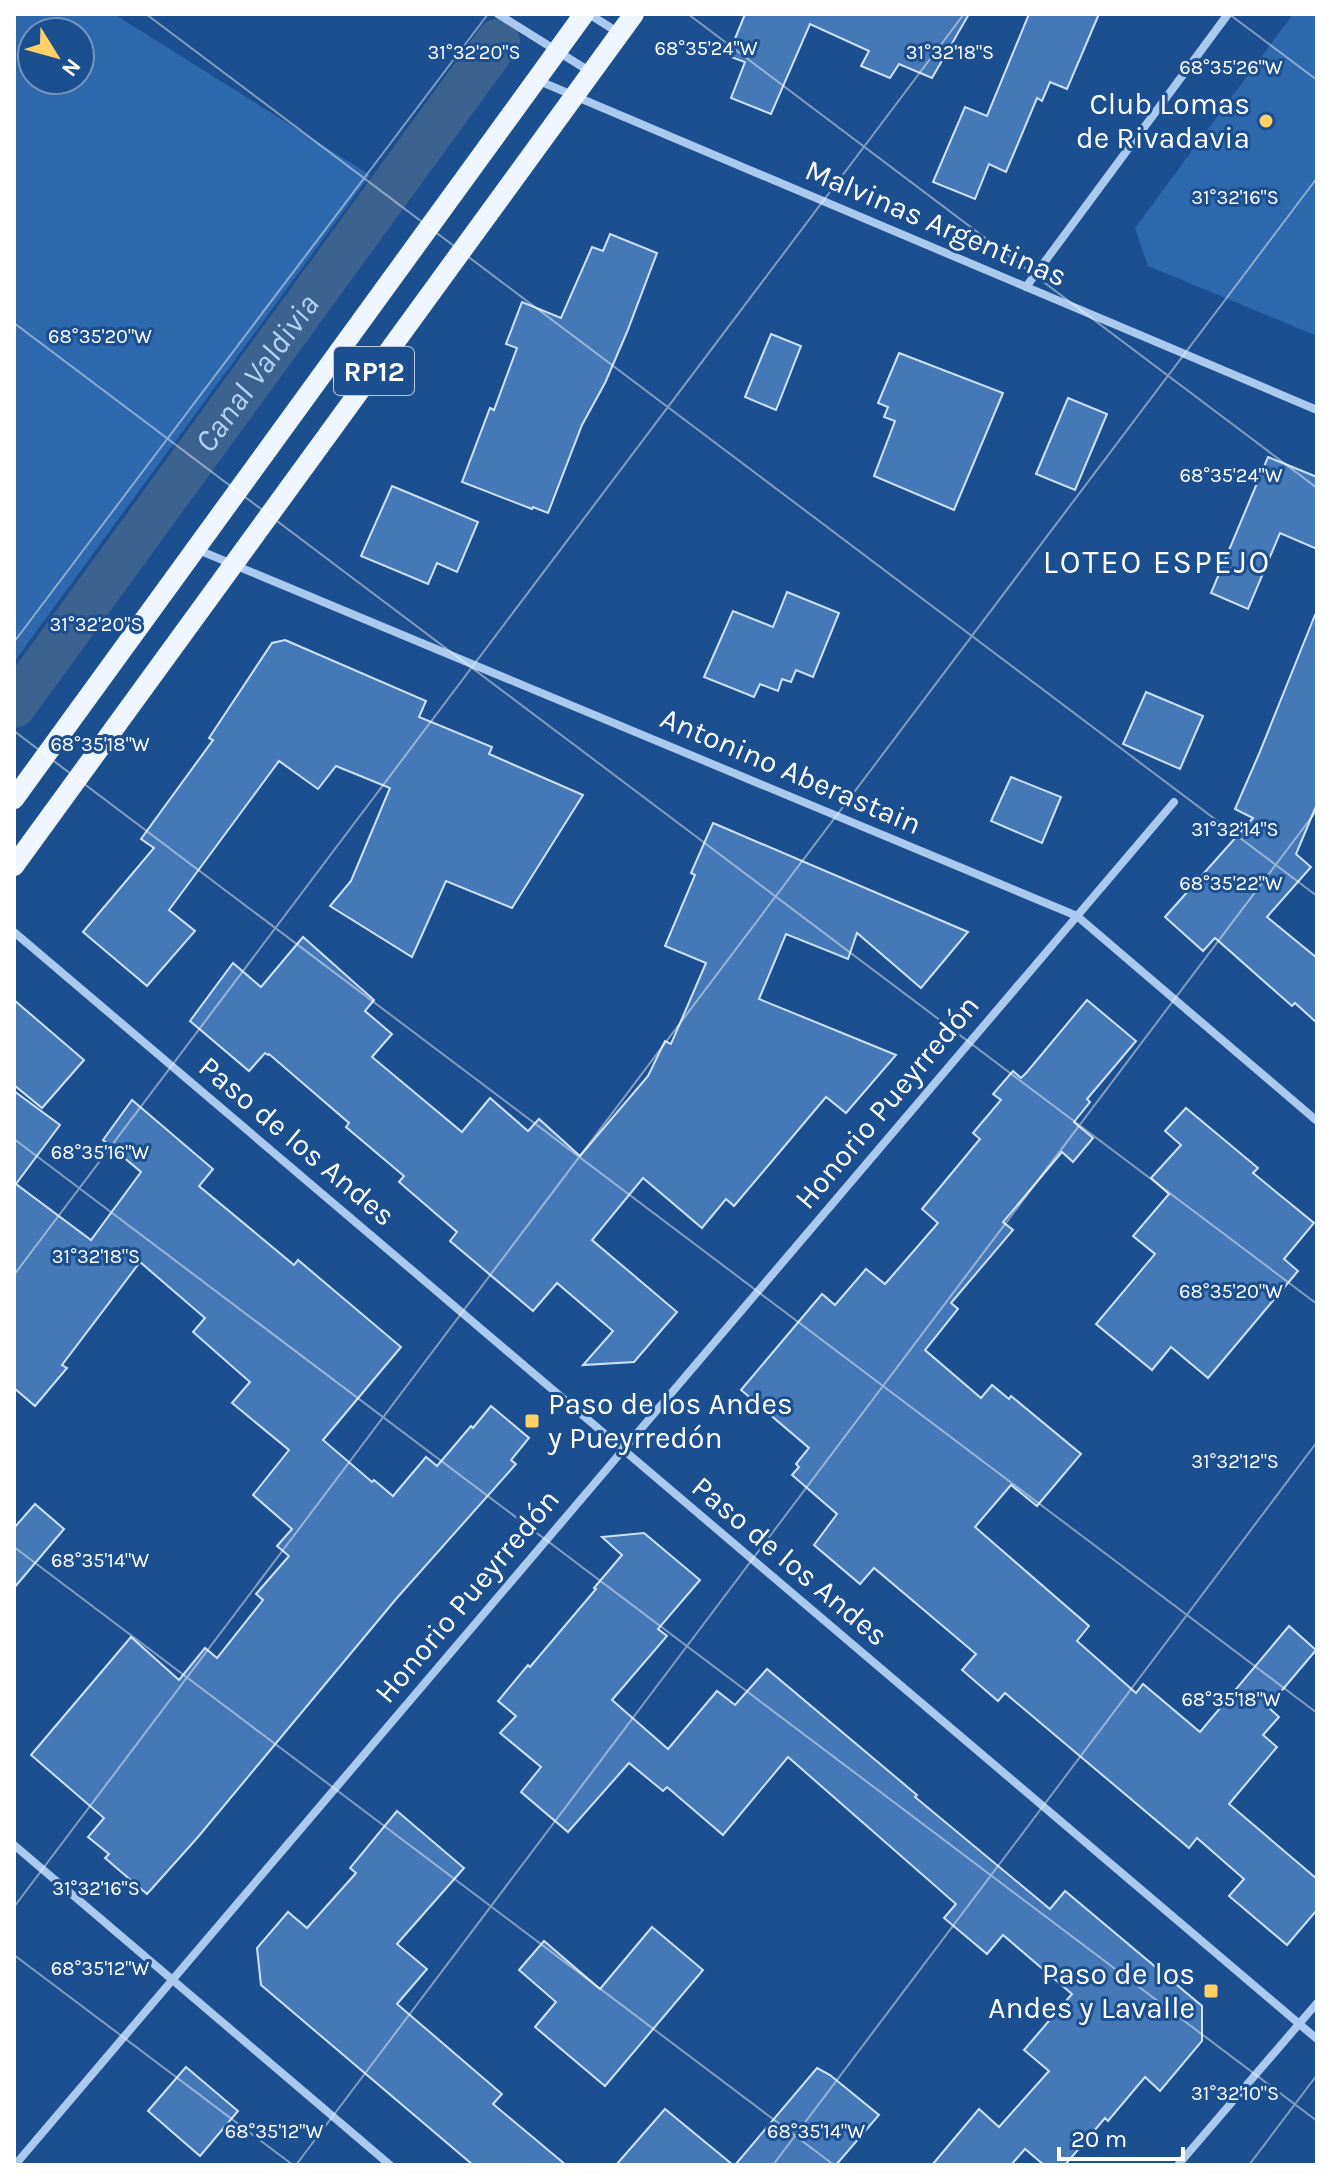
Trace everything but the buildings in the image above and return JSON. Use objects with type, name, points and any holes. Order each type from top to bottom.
[{"type":"main road","name":"RP12","points":[[14,799],[586,14]]},
{"type":"main road","name":"RP12","points":[[14,866],[634,14]]},
{"type":"street","points":[[499,14],[591,73]]},
{"type":"street","points":[[586,14],[620,33]]},
{"type":"street","points":[[1026,287],[1228,14]]},
{"type":"street","name":"Malvinas Argentinas","points":[[536,80],[1317,410]]},
{"type":"street","name":"Antonino Aberastain","points":[[195,549],[1077,916],[1317,1121]]},
{"type":"street","name":"Honorio Pueyrredón","points":[[15,2165],[1174,802]]},
{"type":"street","name":"Paso de los Andes","points":[[14,932],[1317,2039]]},
{"type":"street","points":[[14,1845],[390,2165]]},
{"type":"street","points":[[1178,2165],[1317,2003]]},
{"type":"shaded area","points":[[14,14],[114,14],[370,175],[14,662]]},
{"type":"shaded area","name":"Club Lomas de Rivadavia","points":[[1293,14],[1317,14],[1317,336],[1148,266],[1135,228]]},
{"type":"waterway","name":"Canal Valdivia","points":[[14,706],[498,41]]},
{"type":"place","name":"Club Lomas de Rivadavia","points":[[1266,121]]},
{"type":"place","name":"Paso de los Andes y Pueyrredón","points":[[532,1421]]},
{"type":"place","name":"Paso de los Andes y Lavalle","points":[[1211,1991]]},
{"type":"district","name":"LOTEO ESPEJO","points":[[1157,562]]}]
